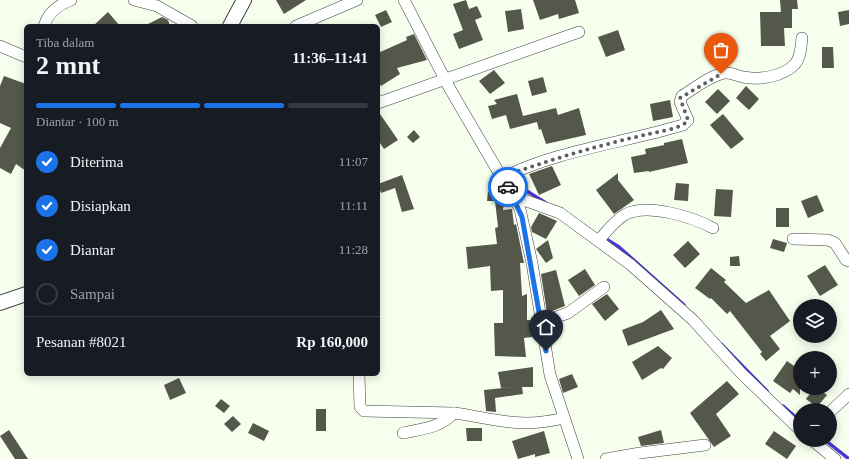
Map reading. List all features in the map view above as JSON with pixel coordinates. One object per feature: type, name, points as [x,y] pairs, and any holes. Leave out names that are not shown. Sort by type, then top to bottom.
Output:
[{"type":"street","points":[[44,24],[46,17],[61,4],[71,0]]},
{"type":"street","points":[[134,0],[157,6],[188,24]]},
{"type":"street","points":[[231,24],[244,0]]},
{"type":"street","points":[[301,24],[357,0]]},
{"type":"street","points":[[404,0],[474,133],[508,175],[513,196],[522,217],[542,322],[550,375],[578,459]]},
{"type":"street","points":[[380,102],[579,32]]},
{"type":"street","points":[[508,175],[610,143],[683,125],[688,120],[680,102],[682,96],[721,74],[732,73],[741,77],[756,78],[774,75],[784,71],[798,59],[802,38]]},
{"type":"street","points":[[0,46],[24,56]]},
{"type":"street","points":[[513,196],[560,214],[602,237],[692,320],[741,373],[793,423]]},
{"type":"street","points":[[602,237],[613,224],[627,214],[653,211],[698,220],[713,228]]},
{"type":"street","points":[[793,239],[828,240],[835,243],[846,260],[849,260]]},
{"type":"street","points":[[542,322],[568,313],[604,287]]},
{"type":"street","points":[[0,303],[24,295]]},
{"type":"street","points":[[359,376],[360,407],[364,411],[454,413],[498,422],[522,424],[564,418]]},
{"type":"street","points":[[837,405],[849,394]]},
{"type":"street","points":[[403,433],[434,427],[446,421],[454,413]]},
{"type":"street","points":[[606,459],[705,445]]},
{"type":"street","points":[[820,447],[835,459]]},
{"type":"building","points":[[276,0],[306,0],[284,14]]},
{"type":"building","points":[[466,0],[469,9],[477,6],[482,17],[475,20],[483,40],[459,49],[453,34],[463,30],[453,4]]},
{"type":"building","points":[[533,0],[575,0],[579,13],[559,19],[558,14],[540,20]]},
{"type":"building","points":[[780,0],[797,0],[798,9],[792,9],[792,28],[784,28],[785,46],[761,46],[760,12],[781,12]]},
{"type":"building","points":[[521,9],[524,29],[508,32],[505,11]]},
{"type":"building","points":[[386,10],[392,22],[381,27],[375,15]]},
{"type":"building","points":[[849,10],[849,24],[840,26],[838,12]]},
{"type":"building","points":[[108,12],[118,24],[95,24]]},
{"type":"building","points":[[162,17],[168,20],[169,24],[148,24]]},
{"type":"building","points":[[618,30],[625,50],[606,57],[598,37]]},
{"type":"building","points":[[414,34],[427,60],[397,68],[400,74],[381,86],[380,52],[407,40],[406,37]]},
{"type":"building","points":[[822,47],[833,47],[834,68],[822,68]]},
{"type":"building","points":[[494,70],[505,83],[490,94],[479,81]]},
{"type":"building","points":[[4,76],[24,83],[24,170],[16,164],[11,174],[0,168],[0,148],[11,128],[0,123],[0,86]]},
{"type":"building","points":[[543,77],[547,92],[532,96],[528,81]]},
{"type":"building","points":[[746,86],[759,99],[749,110],[736,98]]},
{"type":"building","points":[[718,89],[730,101],[717,114],[705,102]]},
{"type":"building","points":[[517,94],[523,116],[556,108],[558,115],[579,108],[586,135],[546,144],[537,122],[510,129],[506,115],[492,119],[488,106],[497,104],[494,100]]},
{"type":"building","points":[[670,100],[673,117],[653,121],[650,104]]},
{"type":"building","points":[[380,114],[398,140],[384,149],[380,143]]},
{"type":"building","points":[[723,114],[744,139],[731,149],[710,125]]},
{"type":"building","points":[[414,130],[420,137],[413,143],[407,137]]},
{"type":"building","points":[[682,139],[688,163],[649,172],[634,173],[631,157],[646,154],[645,149]]},
{"type":"building","points":[[552,166],[561,185],[539,195],[529,174]]},
{"type":"building","points":[[618,173],[618,180],[634,200],[614,214],[596,190]]},
{"type":"building","points":[[402,175],[414,209],[402,212],[395,188],[381,193],[380,183]]},
{"type":"building","points":[[676,183],[689,184],[688,201],[674,200]]},
{"type":"building","points":[[716,189],[733,190],[731,217],[714,216]]},
{"type":"building","points":[[488,192],[502,193],[505,197],[503,210],[512,209],[514,225],[516,224],[524,263],[520,263],[522,296],[527,294],[527,320],[530,320],[532,337],[524,338],[526,357],[495,356],[494,323],[503,323],[503,290],[491,291],[490,266],[468,269],[466,247],[497,244],[495,228],[498,227],[495,201],[487,201]]},
{"type":"building","points":[[817,195],[824,211],[808,218],[801,201]]},
{"type":"building","points":[[776,208],[789,208],[789,227],[776,227]]},
{"type":"building","points":[[539,213],[557,221],[546,239],[532,232],[531,227]]},
{"type":"building","points":[[773,239],[787,243],[784,252],[770,248]]},
{"type":"building","points":[[548,240],[553,258],[546,263],[536,249]]},
{"type":"building","points":[[688,241],[700,254],[685,268],[673,255]]},
{"type":"building","points":[[739,256],[740,266],[730,266],[730,257]]},
{"type":"building","points":[[825,265],[838,285],[820,296],[807,276]]},
{"type":"building","points":[[711,268],[726,280],[724,282],[746,303],[769,290],[790,321],[770,336],[780,349],[766,361],[760,354],[762,352],[730,311],[727,314],[711,298],[710,299],[695,288]]},
{"type":"building","points":[[585,269],[595,285],[579,296],[568,280]]},
{"type":"building","points":[[556,270],[565,306],[547,313],[541,274]]},
{"type":"building","points":[[607,294],[619,309],[605,321],[592,304]]},
{"type":"building","points":[[661,310],[674,329],[628,346],[622,330],[643,322]]},
{"type":"building","points":[[658,346],[672,358],[663,369],[661,368],[642,380],[632,362]]},
{"type":"building","points":[[787,361],[793,365],[793,389],[790,393],[773,381]]},
{"type":"building","points":[[533,367],[533,387],[522,387],[523,394],[495,398],[496,412],[486,411],[484,390],[512,387],[501,388],[498,372]]},
{"type":"building","points":[[572,374],[578,387],[563,393],[559,379]]},
{"type":"building","points":[[179,378],[186,393],[170,400],[164,385]]},
{"type":"building","points":[[727,381],[739,394],[716,414],[731,436],[714,447],[690,413]]},
{"type":"building","points":[[809,395],[827,395],[820,403],[812,403],[806,399]]},
{"type":"building","points":[[221,399],[230,406],[224,413],[215,406]]},
{"type":"building","points":[[316,409],[326,409],[326,431],[316,431]]},
{"type":"building","points":[[233,416],[241,424],[232,432],[224,424]]},
{"type":"building","points":[[253,423],[269,431],[264,441],[248,433]]},
{"type":"building","points":[[466,428],[482,428],[482,441],[467,441]]},
{"type":"building","points":[[9,430],[28,459],[15,459],[0,436]]},
{"type":"building","points":[[661,430],[664,443],[641,446],[638,437]]},
{"type":"building","points":[[544,431],[550,453],[535,457],[535,454],[518,459],[512,441]]},
{"type":"building","points":[[774,431],[793,444],[793,447],[795,447],[787,459],[765,444]]},
{"type":"waterway","points":[[509,177],[517,185],[546,203]]},
{"type":"waterway","points":[[603,237],[619,247],[684,305]]},
{"type":"waterway","points":[[721,344],[767,391]]},
{"type":"waterway","points":[[783,406],[793,415]]},
{"type":"waterway","points":[[834,447],[849,459]]},
{"type":"way so far","points":[[508,187],[502,178],[516,172],[569,154],[686,124],[688,120],[680,102],[680,98],[721,74]]},
{"type":"route","points":[[508,187],[522,217],[532,263],[546,351]]}]
